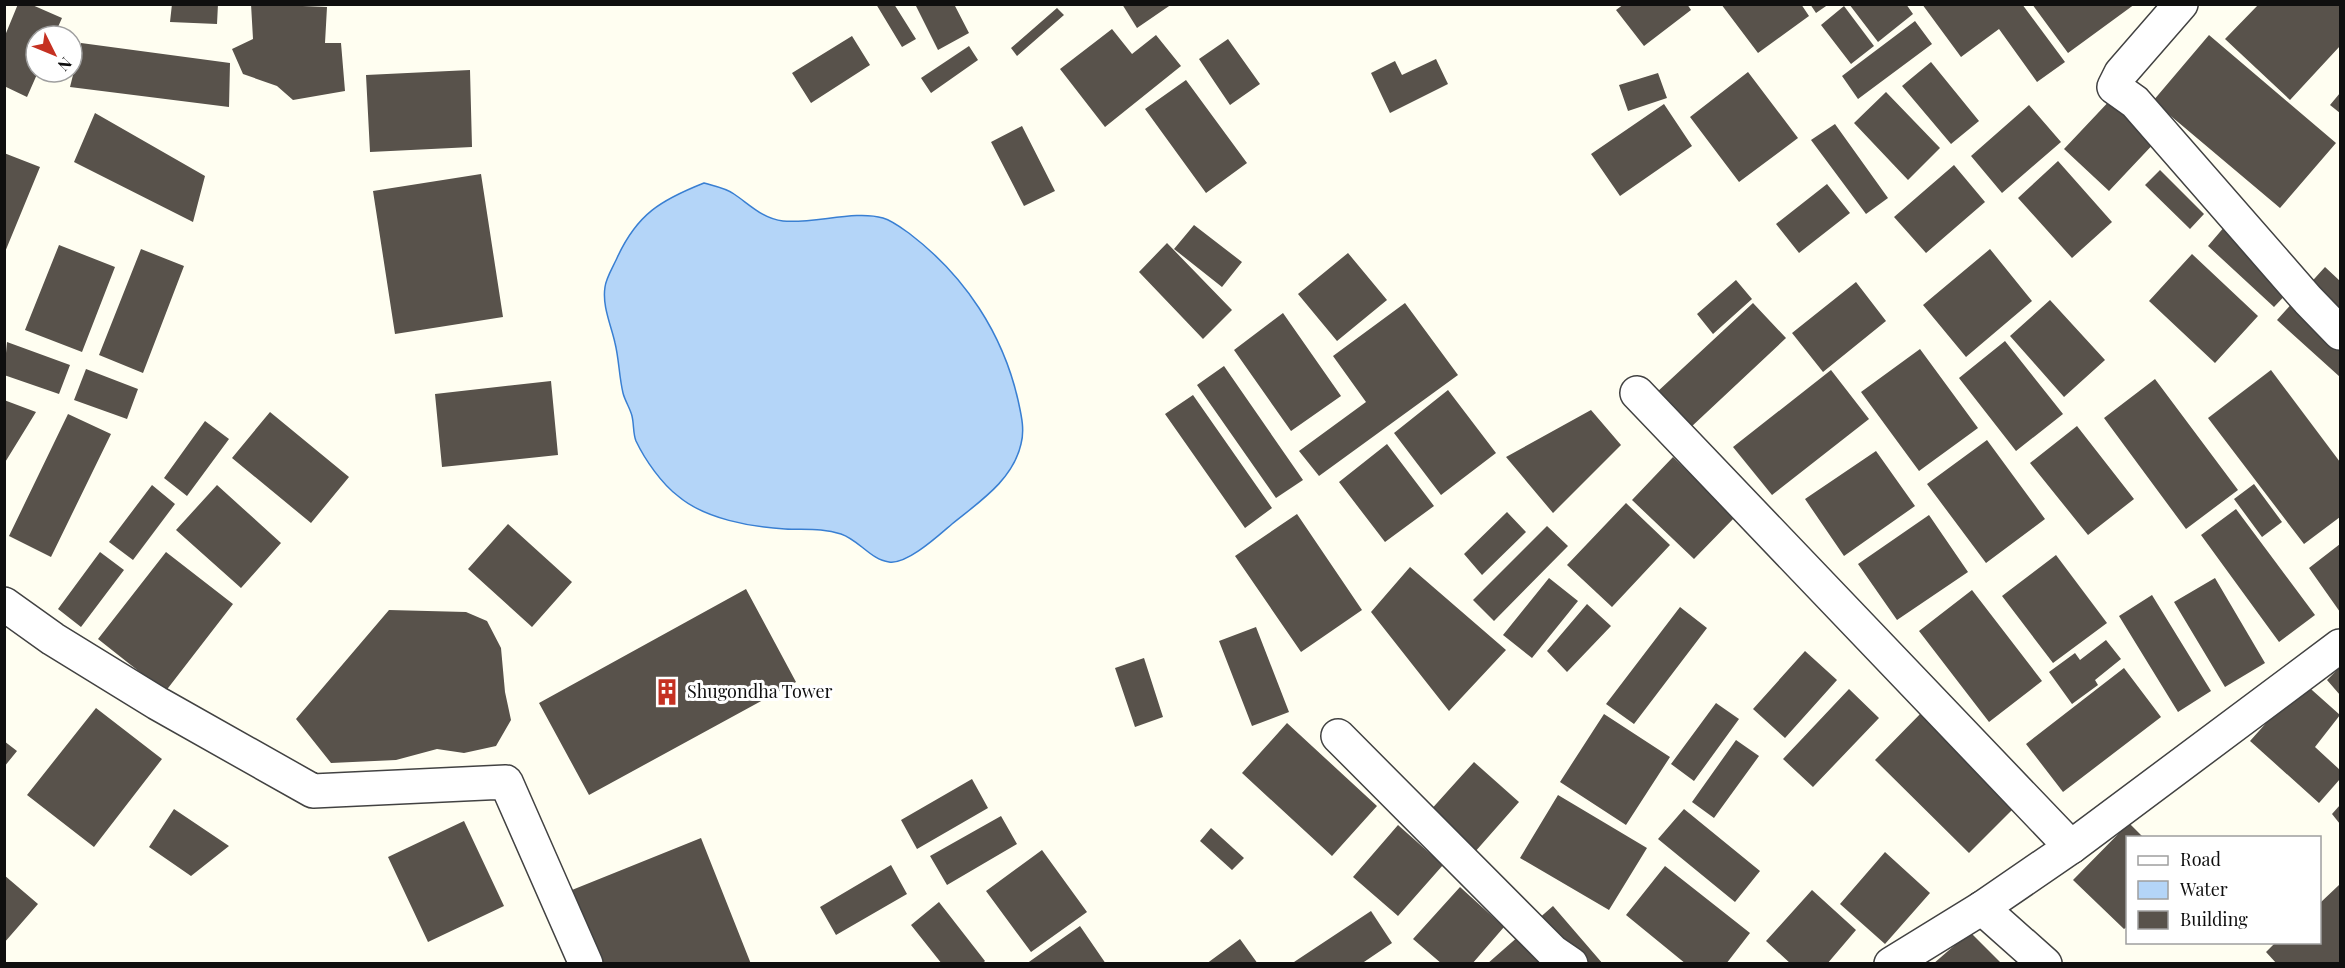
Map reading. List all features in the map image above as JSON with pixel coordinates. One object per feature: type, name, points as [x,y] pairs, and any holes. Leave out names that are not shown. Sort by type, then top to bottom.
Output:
[{"type":"street","points":[[2181,4],[2121,73],[2114,87],[2135,102],[2308,300],[2340,333]]},
{"type":"street","points":[[1637,393],[2071,847]]},
{"type":"street","points":[[4,604],[53,639],[157,704],[313,791],[506,782],[586,963]]},
{"type":"street","points":[[1891,963],[1982,908],[2071,847],[2340,646]]},
{"type":"street","points":[[1338,736],[1552,951],[1571,963]]},
{"type":"street","points":[[1982,908],[2045,963]]},
{"type":"water","points":[[704,183],[731,192],[776,220],[872,216],[898,225],[930,250],[948,268],[979,308],[992,330],[1003,352],[1020,411],[1023,433],[1017,457],[1011,469],[984,499],[931,542],[905,559],[889,562],[876,558],[854,541],[834,532],[758,526],[701,511],[666,485],[640,448],[635,438],[632,416],[622,387],[606,308],[604,294],[606,284],[625,243],[642,219],[675,196]]},
{"type":"building","points":[[18,4],[30,4],[62,18],[59,24],[24,24],[24,84],[33,84],[27,97],[4,86],[4,38]]},
{"type":"building","points":[[172,4],[218,4],[217,24],[170,22]]},
{"type":"building","points":[[251,4],[327,7],[325,43],[341,43],[345,91],[293,100],[277,86],[243,74],[232,49],[253,39]]},
{"type":"building","points":[[876,4],[894,4],[916,39],[902,47]]},
{"type":"building","points":[[915,4],[954,4],[969,33],[938,50]]},
{"type":"building","points":[[1122,4],[1172,4],[1137,28]]},
{"type":"building","points":[[1624,4],[1687,4],[1691,10],[1644,46],[1616,10]]},
{"type":"building","points":[[1721,4],[1801,4],[1809,16],[1758,53]]},
{"type":"building","points":[[1810,4],[1829,4],[1816,13]]},
{"type":"building","points":[[1849,4],[1906,4],[1913,14],[1878,42]]},
{"type":"building","points":[[1922,4],[2022,4],[2065,62],[2037,82],[1999,29],[1961,57]]},
{"type":"building","points":[[2032,4],[2135,4],[2068,53]]},
{"type":"building","points":[[2258,5],[2340,5],[2340,46],[2290,100],[2225,39]]},
{"type":"building","points":[[1844,6],[1874,46],[1851,64],[1821,25]]},
{"type":"building","points":[[1057,8],[1064,15],[1017,56],[1011,48]]},
{"type":"building","points":[[1915,21],[1932,44],[1858,99],[1842,76]]},
{"type":"building","points":[[1112,29],[1132,54],[1156,35],[1181,66],[1105,127],[1060,69]]},
{"type":"building","points":[[2209,35],[2336,143],[2280,208],[2153,101]]},
{"type":"building","points":[[852,36],[870,65],[811,103],[792,73]]},
{"type":"building","points":[[1228,39],[1260,84],[1230,105],[1199,59]]},
{"type":"building","points":[[84,43],[230,63],[229,107],[70,87],[71,84],[84,84]]},
{"type":"building","points":[[969,46],[978,60],[931,93],[921,78]]},
{"type":"building","points":[[1436,59],[1448,84],[1390,113],[1371,73],[1395,61],[1402,75]]},
{"type":"building","points":[[1931,62],[1979,121],[1951,144],[1902,86]]},
{"type":"building","points":[[470,70],[472,147],[370,152],[366,75]]},
{"type":"building","points":[[1748,72],[1798,138],[1739,182],[1690,117]]},
{"type":"building","points":[[1658,73],[1667,98],[1628,111],[1619,85]]},
{"type":"building","points":[[1186,80],[1247,163],[1206,193],[1145,109]]},
{"type":"building","points":[[1886,92],[1940,148],[1908,180],[1854,123]]},
{"type":"building","points":[[2340,93],[2340,113],[2330,105]]},
{"type":"building","points":[[2114,96],[2159,138],[2109,191],[2064,149]]},
{"type":"building","points":[[1664,104],[1692,146],[1620,196],[1591,154]]},
{"type":"building","points":[[2029,105],[2061,142],[2002,193],[1971,156]]},
{"type":"building","points":[[95,113],[205,176],[193,222],[74,162]]},
{"type":"building","points":[[1835,124],[1888,198],[1866,214],[1811,140]]},
{"type":"building","points":[[1022,126],[1055,191],[1024,206],[991,142]]},
{"type":"building","points":[[4,153],[40,167],[5,252],[4,252]]},
{"type":"building","points":[[2058,161],[2112,222],[2072,258],[2018,198]]},
{"type":"building","points":[[1954,165],[1985,202],[1926,253],[1894,217]]},
{"type":"building","points":[[2160,170],[2204,214],[2190,229],[2145,185]]},
{"type":"building","points":[[481,174],[503,317],[395,334],[373,191]]},
{"type":"building","points":[[1827,184],[1850,213],[1799,253],[1776,224]]},
{"type":"building","points":[[1194,225],[1242,262],[1222,287],[1174,249]]},
{"type":"building","points":[[2225,226],[2292,288],[2274,307],[2208,246]]},
{"type":"building","points":[[1167,243],[1232,310],[1203,339],[1139,272]]},
{"type":"building","points":[[59,245],[115,267],[82,352],[25,330]]},
{"type":"building","points":[[141,249],[184,266],[143,373],[99,355]]},
{"type":"building","points":[[1990,249],[2032,301],[1966,357],[1923,305]]},
{"type":"building","points":[[1348,253],[1387,300],[1337,341],[1298,294]]},
{"type":"building","points":[[2192,254],[2258,316],[2215,363],[2149,301]]},
{"type":"building","points":[[2325,267],[2340,281],[2340,377],[2277,320]]},
{"type":"building","points":[[1736,280],[1752,299],[1713,334],[1697,314]]},
{"type":"building","points":[[1856,282],[1886,321],[1823,372],[1792,333]]},
{"type":"building","points":[[2050,300],[2105,360],[2064,397],[2010,336]]},
{"type":"building","points":[[1405,303],[1458,375],[1319,476],[1299,451],[1366,402],[1333,356]]},
{"type":"building","points":[[1753,303],[1786,338],[1690,428],[1656,393]]},
{"type":"building","points":[[1283,313],[1341,396],[1291,431],[1234,350]]},
{"type":"building","points":[[2005,341],[2063,414],[2016,451],[1959,378]]},
{"type":"building","points":[[7,342],[70,365],[59,394],[4,375]]},
{"type":"building","points":[[1920,349],[1978,428],[1919,471],[1861,392]]},
{"type":"building","points":[[1224,366],[1303,480],[1276,498],[1197,385]]},
{"type":"building","points":[[86,369],[138,389],[127,419],[74,400]]},
{"type":"building","points":[[1831,370],[1869,419],[1772,495],[1733,447]]},
{"type":"building","points":[[2271,370],[2340,462],[2340,517],[2304,544],[2208,418]]},
{"type":"building","points":[[2155,379],[2238,490],[2186,529],[2104,418]]},
{"type":"building","points":[[551,381],[558,455],[442,467],[435,394]]},
{"type":"building","points":[[1448,390],[1496,453],[1441,495],[1394,433]]},
{"type":"building","points":[[1193,395],[1272,508],[1245,528],[1165,414]]},
{"type":"building","points":[[4,400],[36,412],[4,464]]},
{"type":"building","points":[[1591,410],[1621,445],[1553,513],[1506,457]]},
{"type":"building","points":[[270,412],[349,477],[311,523],[232,458]]},
{"type":"building","points":[[68,414],[111,434],[51,557],[9,536]]},
{"type":"building","points":[[205,421],[229,439],[187,496],[164,478]]},
{"type":"building","points":[[2077,426],[2134,499],[2088,535],[2030,463]]},
{"type":"building","points":[[1987,440],[2045,519],[1986,563],[1927,484]]},
{"type":"building","points":[[1387,444],[1434,506],[1385,542],[1339,482]]},
{"type":"building","points":[[1876,451],[1915,506],[1844,556],[1805,499]]},
{"type":"building","points":[[1673,457],[1735,517],[1694,559],[1632,500]]},
{"type":"building","points":[[2254,484],[2282,522],[2262,537],[2234,499]]},
{"type":"building","points":[[152,485],[175,504],[133,560],[109,542]]},
{"type":"building","points":[[217,485],[281,543],[241,588],[176,530]]},
{"type":"building","points":[[1626,503],[1670,545],[1612,607],[1567,565]]},
{"type":"building","points":[[2236,509],[2315,615],[2279,642],[2201,535]]},
{"type":"building","points":[[1507,512],[1526,532],[1482,575],[1464,554]]},
{"type":"building","points":[[1297,514],[1362,610],[1301,652],[1235,556]]},
{"type":"building","points":[[1929,515],[1968,572],[1897,620],[1858,564]]},
{"type":"building","points":[[508,524],[572,582],[532,627],[468,569]]},
{"type":"building","points":[[1547,526],[1568,546],[1494,621],[1473,600]]},
{"type":"building","points":[[2340,544],[2340,612],[2309,568]]},
{"type":"building","points":[[100,552],[124,570],[81,627],[58,609]]},
{"type":"building","points":[[166,552],[233,604],[165,692],[98,639]]},
{"type":"building","points":[[2056,555],[2107,623],[2053,663],[2002,596]]},
{"type":"building","points":[[1410,567],[1506,650],[1449,711],[1371,612]]},
{"type":"building","points":[[1549,578],[1578,601],[1532,658],[1503,635]]},
{"type":"building","points":[[2215,578],[2265,663],[2225,687],[2174,602]]},
{"type":"building","name":"Shugondha Tower","points":[[746,589],[796,682],[589,795],[539,703]]},
{"type":"building","points":[[1972,590],[2042,681],[1989,722],[1919,631]]},
{"type":"building","points":[[2152,595],[2211,691],[2178,712],[2119,616]]},
{"type":"building","points":[[1587,604],[1611,626],[1567,672],[1547,651]]},
{"type":"building","points":[[1680,607],[1707,628],[1634,724],[1606,704]]},
{"type":"building","points":[[389,610],[466,612],[487,621],[501,648],[505,692],[511,720],[496,746],[464,753],[437,749],[396,760],[331,763],[296,719]]},
{"type":"building","points":[[1256,627],[1289,712],[1252,726],[1219,641]]},
{"type":"building","points":[[2106,640],[2121,659],[2095,680],[2098,685],[2072,704],[2049,672],[2075,653],[2080,660]]},
{"type":"building","points":[[1805,651],[1837,680],[1785,738],[1753,709]]},
{"type":"building","points":[[1144,658],[1163,717],[1135,727],[1115,668]]},
{"type":"building","points":[[2340,667],[2340,695],[2327,680]]},
{"type":"building","points":[[2124,668],[2161,717],[2063,792],[2026,744]]},
{"type":"building","points":[[2303,682],[2340,715],[2315,747],[2340,770],[2340,779],[2319,803],[2250,741]]},
{"type":"building","points":[[1849,689],[1879,718],[1813,787],[1783,759]]},
{"type":"building","points":[[1716,703],[1739,719],[1694,781],[1671,764]]},
{"type":"building","points":[[96,708],[162,759],[94,847],[27,795]]},
{"type":"building","points":[[1926,708],[2021,801],[1969,853],[1875,760]]},
{"type":"building","points":[[1604,714],[1670,757],[1626,825],[1560,782]]},
{"type":"building","points":[[1287,723],[1377,806],[1332,856],[1242,773]]},
{"type":"building","points":[[1736,740],[1759,756],[1714,818],[1692,802]]},
{"type":"building","points":[[4,741],[17,751],[4,767]]},
{"type":"building","points":[[1474,762],[1519,802],[1474,853],[1428,813]]},
{"type":"building","points":[[972,779],[988,808],[917,849],[901,820]]},
{"type":"building","points":[[1558,795],[1647,848],[1609,910],[1520,858]]},
{"type":"building","points":[[2340,805],[2340,824],[2332,814]]},
{"type":"building","points":[[174,809],[229,846],[191,876],[149,847]]},
{"type":"building","points":[[1684,809],[1760,871],[1735,902],[1658,839]]},
{"type":"building","points":[[1001,816],[1017,844],[947,885],[930,856]]},
{"type":"building","points":[[464,821],[504,906],[428,942],[388,857]]},
{"type":"building","points":[[2129,823],[2142,836],[2126,836],[2126,928],[2124,929],[2073,880]]},
{"type":"building","points":[[1398,825],[1443,865],[1398,916],[1353,877]]},
{"type":"building","points":[[1211,828],[1244,858],[1232,870],[1200,841]]},
{"type":"building","points":[[701,838],[751,964],[590,964],[562,894]]},
{"type":"building","points":[[1042,850],[1087,912],[1031,952],[986,891]]},
{"type":"building","points":[[1885,852],[1930,893],[1885,944],[1840,904]]},
{"type":"building","points":[[891,865],[907,894],[836,935],[820,907]]},
{"type":"building","points":[[1665,866],[1750,933],[1726,964],[1686,964],[1626,915]]},
{"type":"building","points":[[4,875],[38,904],[4,943]]},
{"type":"building","points":[[2339,885],[2340,964],[2277,964],[2266,952],[2274,944],[2321,944],[2321,902]]},
{"type":"building","points":[[1460,887],[1504,927],[1472,964],[1442,964],[1413,939]]},
{"type":"building","points":[[1812,890],[1856,930],[1827,964],[1791,964],[1766,941]]},
{"type":"building","points":[[939,902],[985,961],[982,964],[942,964],[911,925]]},
{"type":"building","points":[[1553,906],[1603,964],[1487,964]]},
{"type":"building","points":[[1371,911],[1392,943],[1361,964],[1291,964]]},
{"type":"building","points":[[1080,926],[1106,964],[1026,964]]},
{"type":"building","points":[[1970,932],[2002,964],[1933,964]]},
{"type":"building","points":[[1240,939],[1258,964],[1206,964]]},
{"type":"place","name":"Shugondha Tower","points":[[667,692]]}]
